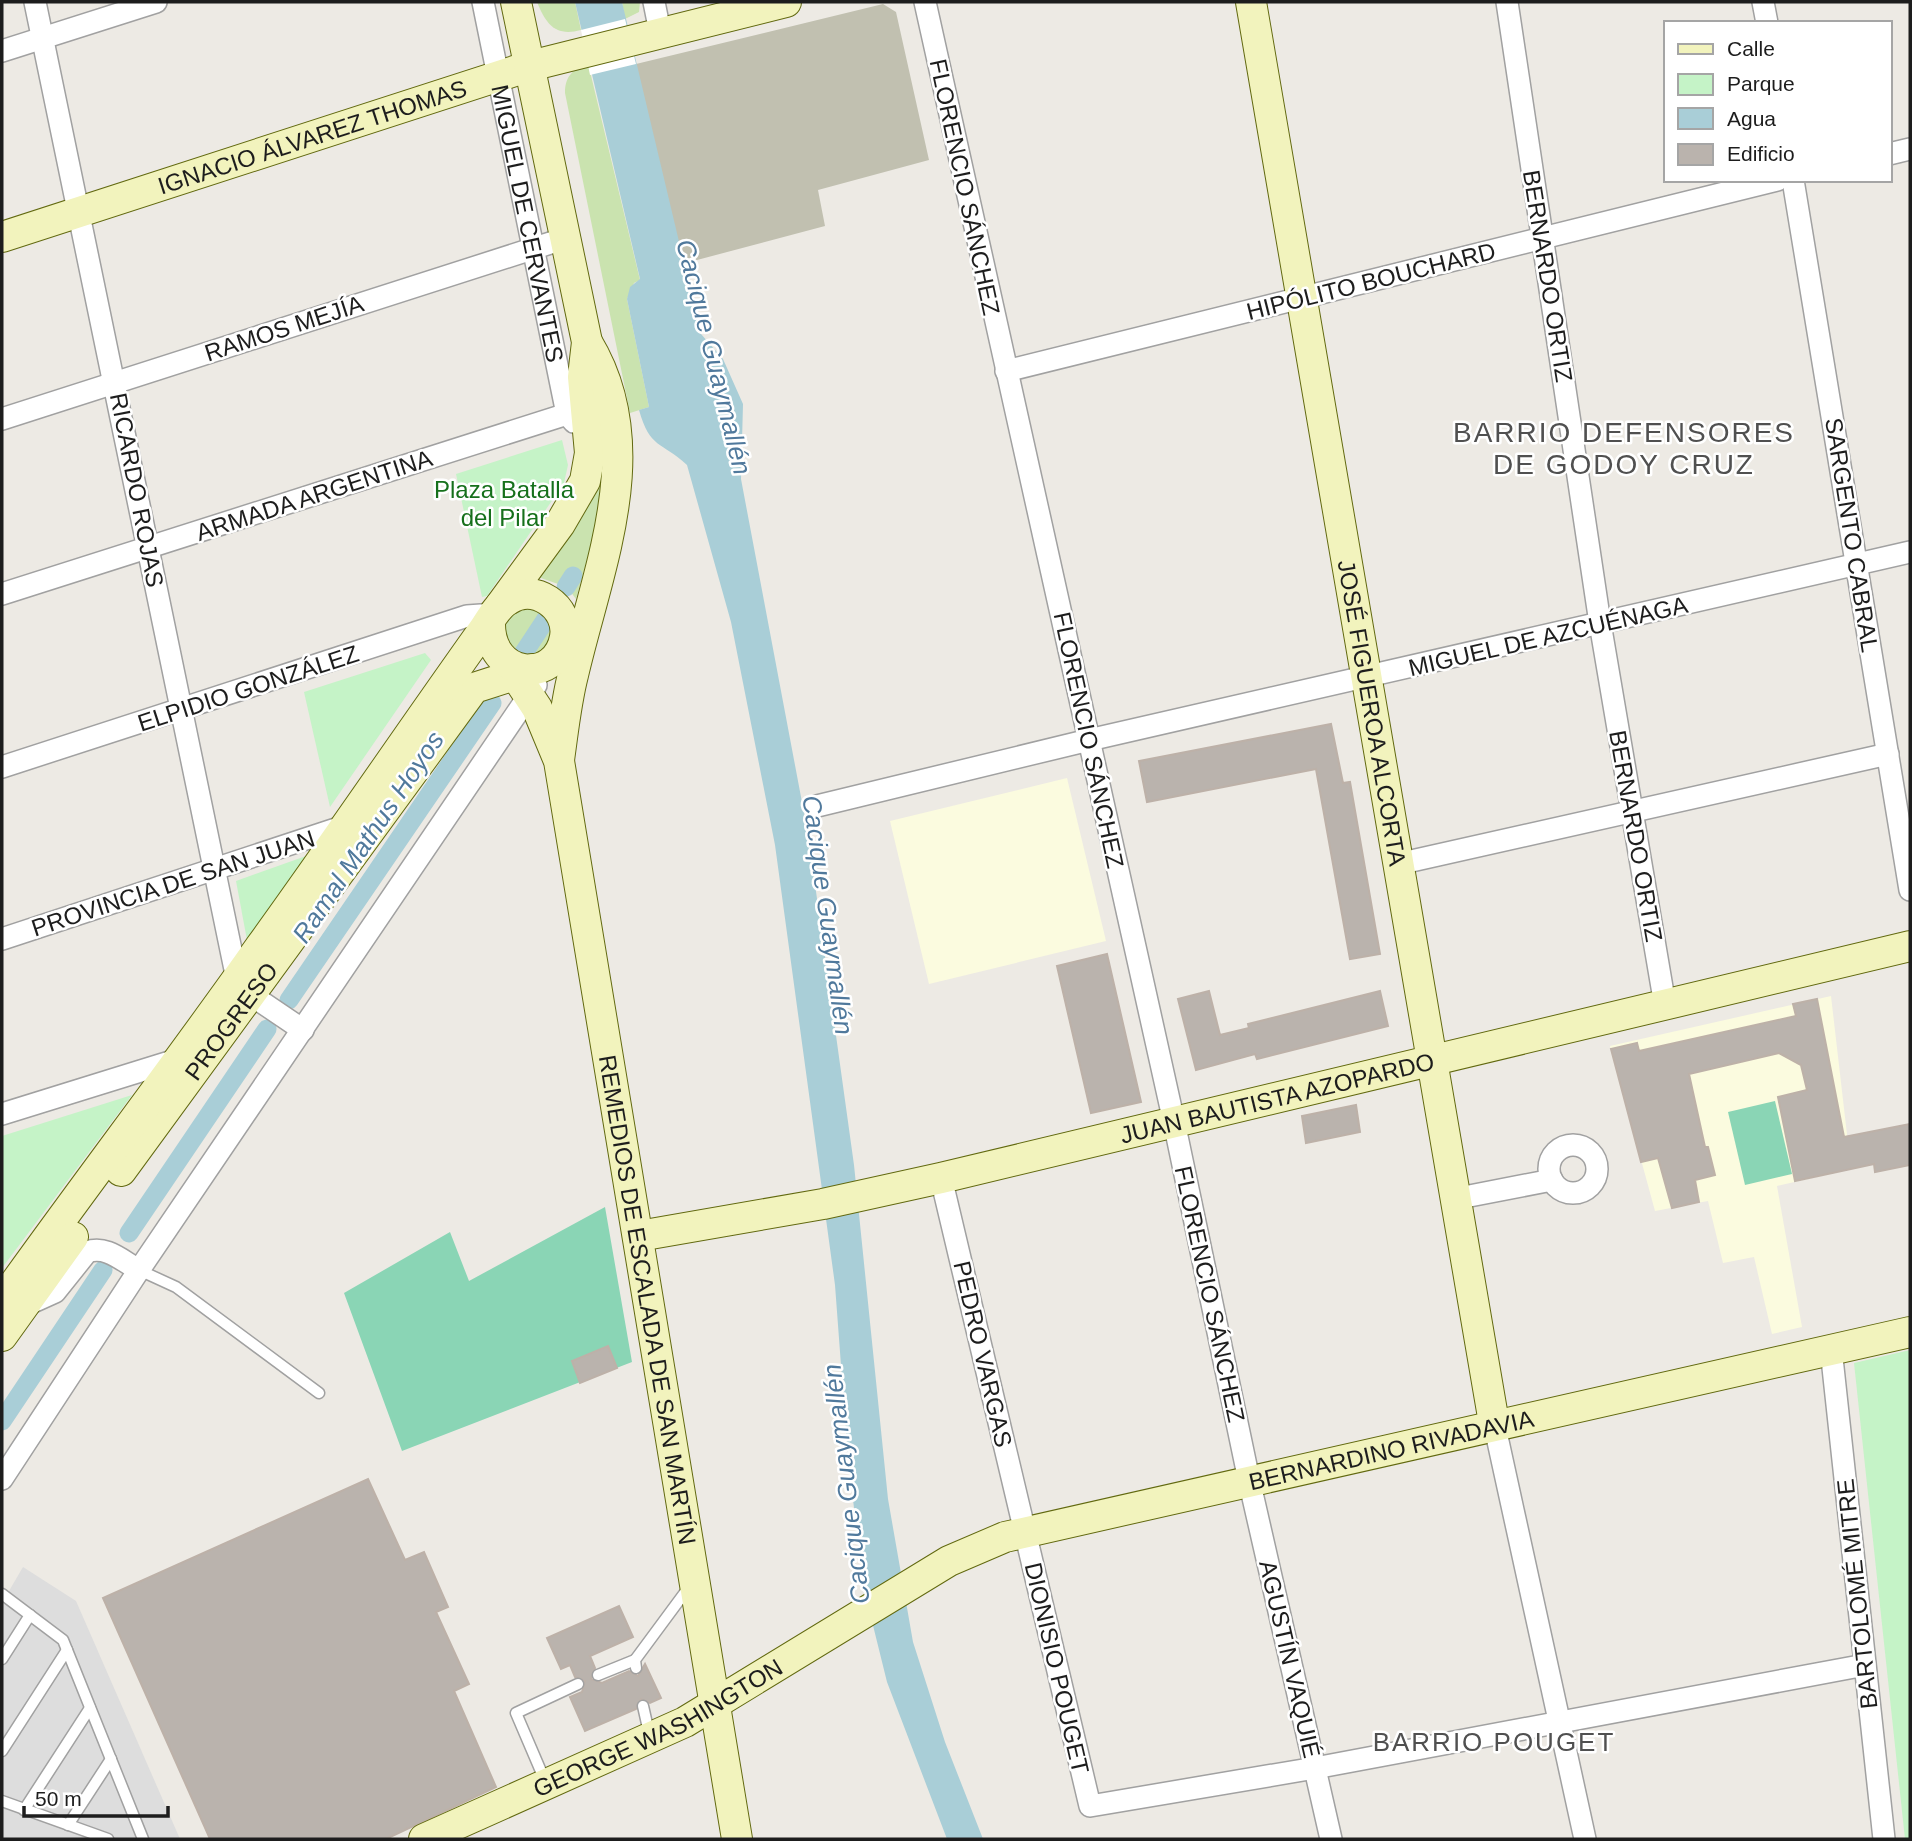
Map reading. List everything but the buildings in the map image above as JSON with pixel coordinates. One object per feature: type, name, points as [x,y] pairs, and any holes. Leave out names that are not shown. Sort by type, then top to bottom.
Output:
[{"type":"main road","name":"MIGUEL DE CERVANTES","points":[[516,2],[587,342],[606,379],[615,425],[618,463],[615,506]]},
{"type":"main road","name":"IGNACIO ÁLVAREZ THOMAS","points":[[2,237],[530,66],[786,2]]},
{"type":"main road","name":"JOSÉ FIGUEROA ALCORTA","points":[[1251,2],[1494,1423]]},
{"type":"main road","name":"MIGUEL DE CERVANTES","points":[[495,613],[581,489],[589,463],[589,438],[576,411],[587,342]]},
{"type":"main road","name":"REMEDIOS DE ESCALADA DE SAN MARTÍN","points":[[559,761],[546,727],[543,665],[604,562],[615,506]]},
{"type":"main road","points":[[543,665],[582,613],[604,562]]},
{"type":"main road","points":[[518,595],[537,595],[547,599],[562,615],[543,665],[494,651],[495,613],[518,595]]},
{"type":"main road","name":"PROGRESO","points":[[2,1336],[13,1303],[176,1060],[250,991],[345,827],[495,613]]},
{"type":"main road","name":"REMEDIOS DE ESCALADA DE SAN MARTÍN","points":[[543,665],[737,1839]]},
{"type":"main road","name":"PROGRESO","points":[[13,1303],[250,991],[474,688],[543,665]]},
{"type":"main road","name":"JUAN BAUTISTA AZOPARDO","points":[[639,1236],[823,1204],[941,1178],[1910,946]]},
{"type":"main road","name":"BERNARDINO RIVADAVIA","points":[[886,1601],[968,1552],[1024,1531],[1494,1423],[1910,1332]]},
{"type":"main road","name":"GEORGE WASHINGTON","points":[[424,1839],[650,1739],[714,1705],[886,1601]]},
{"type":"street","name":"RICARDO ROJAS","points":[[36,2],[150,547],[180,710],[214,870],[250,991]]},
{"type":"street","points":[[2,51],[156,2]]},
{"type":"street","name":"MIGUEL DE CERVANTES","points":[[483,2],[533,248],[576,411]]},
{"type":"street","points":[[654,2],[660,32]]},
{"type":"street","name":"FLORENCIO SÁNCHEZ","points":[[925,2],[1174,1122],[1249,1480]]},
{"type":"street","name":"BERNARDO ORTIZ","points":[[1507,2],[1511,48],[1543,239],[1600,623],[1665,1005]]},
{"type":"street","points":[[1763,2],[1767,21]]},
{"type":"street","points":[[1891,154],[1910,149]]},
{"type":"street","name":"HIPÓLITO BOUCHARD","points":[[1006,371],[1769,182]]},
{"type":"street","name":"SARGENTO CABRAL","points":[[1794,182],[1910,890]]},
{"type":"street","name":"RAMOS MEJÍA","points":[[2,419],[566,238]]},
{"type":"street","name":"ARMADA ARGENTINA","points":[[2,594],[576,411]]},
{"type":"street","name":"MIGUEL DE AZCUÉNAGA","points":[[817,806],[1088,740],[1910,552]]},
{"type":"street","name":"ELPIDIO GONZÁLEZ","points":[[2,767],[467,616],[495,613]]},
{"type":"street","points":[[2,1479],[133,1266],[303,1030],[498,739],[543,665]]},
{"type":"street","points":[[498,739],[524,722],[535,720],[546,727]]},
{"type":"street","points":[[1398,864],[1888,754]]},
{"type":"street","name":"PROVINCIA DE SAN JUAN","points":[[2,939],[345,827]]},
{"type":"street","points":[[250,991],[303,1030]]},
{"type":"street","points":[[2,1114],[176,1060]]},
{"type":"street","name":"PEDRO VARGAS","points":[[941,1178],[1024,1531]]},
{"type":"street","points":[[1454,1199],[1552,1180]]},
{"type":"street","points":[[13,1303],[55,1292],[87,1252],[103,1249],[133,1266]]},
{"type":"street","name":"BARTOLOMÉ MITRE","points":[[1831,1349],[1884,1839]]},
{"type":"street","points":[[1494,1423],[1585,1839]]},
{"type":"street","name":"AGUSTÍN VAQUIÉ","points":[[1249,1480],[1331,1839]]},
{"type":"street","name":"DIONISIO POUGET","points":[[1024,1531],[1090,1806],[1315,1768]]},
{"type":"street","points":[[1315,1768],[1865,1665]]},
{"type":"lane","points":[[133,1266],[176,1287],[319,1393]]},
{"type":"lane","points":[[598,1675],[635,1664],[694,1579]]},
{"type":"lane","points":[[2,1594],[63,1640],[143,1839]]},
{"type":"lane","points":[[2,1659],[30,1615]]},
{"type":"lane","points":[[2,1751],[68,1650]]},
{"type":"lane","points":[[547,1785],[516,1713],[578,1684]]},
{"type":"lane","points":[[643,1706],[650,1739]]},
{"type":"lane","points":[[24,1810],[90,1708]]},
{"type":"lane","points":[[68,1825],[111,1759]]},
{"type":"lane","points":[[2,1801],[108,1839]]},
{"type":"shaded area","points":[[883,4],[896,12],[929,160],[818,190],[825,226],[682,264],[636,64]]},
{"type":"shaded area","points":[[1067,778],[1106,941],[929,984],[890,821]]},
{"type":"shaded area","points":[[1831,996],[1851,1169],[1777,1186],[1802,1327],[1772,1334],[1754,1257],[1723,1263],[1708,1201],[1655,1211],[1610,1046]]},
{"type":"shaded area","points":[[23,1567],[76,1601],[180,1839],[2,1839],[2,1603]]},
{"type":"green space","points":[[537,2],[575,2],[581,30],[564,32],[553,27],[544,17]]},
{"type":"green space","points":[[622,2],[640,2],[639,12],[625,19]]},
{"type":"green space","points":[[588,63],[640,280],[634,283],[627,299],[649,407],[630,413],[565,93],[566,82],[571,74]]},
{"type":"green space","name":"Plaza Batalla del Pilar","points":[[562,440],[568,465],[564,483],[487,596],[482,597],[456,474]]},
{"type":"green space","points":[[603,455],[606,491],[576,599],[570,591],[578,578],[568,574],[561,585],[538,577]]},
{"type":"green space","points":[[521,608],[545,611],[516,655],[504,630],[509,616]]},
{"type":"green space","points":[[553,619],[553,646],[526,659]]},
{"type":"green space","points":[[425,653],[431,660],[330,807],[304,692]]},
{"type":"green space","points":[[306,856],[247,940],[236,881]]},
{"type":"green space","points":[[132,1095],[2,1268],[2,1136]]},
{"type":"green space","points":[[1775,1101],[1792,1174],[1745,1185],[1728,1112]]},
{"type":"green space","points":[[605,1207],[632,1362],[402,1451],[344,1293],[450,1232],[469,1281]]},
{"type":"green space","points":[[1910,1350],[1910,1839],[1905,1839],[1854,1363]]},
{"type":"water","name":"Cacique Guaymallén","points":[[575,2],[622,2],[701,334],[723,359],[743,404],[741,479],[808,834],[854,1165],[888,1499],[913,1642],[945,1742],[983,1839],[947,1839],[887,1682],[864,1589],[848,1459],[835,1285],[775,845],[731,622],[687,465],[652,438],[639,410],[649,407],[627,299],[630,287],[640,279]]},
{"type":"pier","points":[[625,19],[636,64],[590,75],[581,30]]},
{"type":"waterway","name":"Ramal Mathus Hoyos","points":[[566,587],[573,576]]},
{"type":"waterway","name":"Ramal Mathus Hoyos","points":[[523,654],[548,616]]},
{"type":"waterway","name":"Ramal Mathus Hoyos","points":[[289,1000],[492,703]]},
{"type":"waterway","name":"Ramal Mathus Hoyos","points":[[129,1233],[267,1029]]},
{"type":"waterway","name":"Ramal Mathus Hoyos","points":[[2,1421],[103,1270]]},
{"type":"district","name":"BARRIO DEFENSORES DE GODOY CRUZ","points":[[1624,448]]},
{"type":"district","name":"BARRIO POUGET","points":[[1494,1742]]}]
